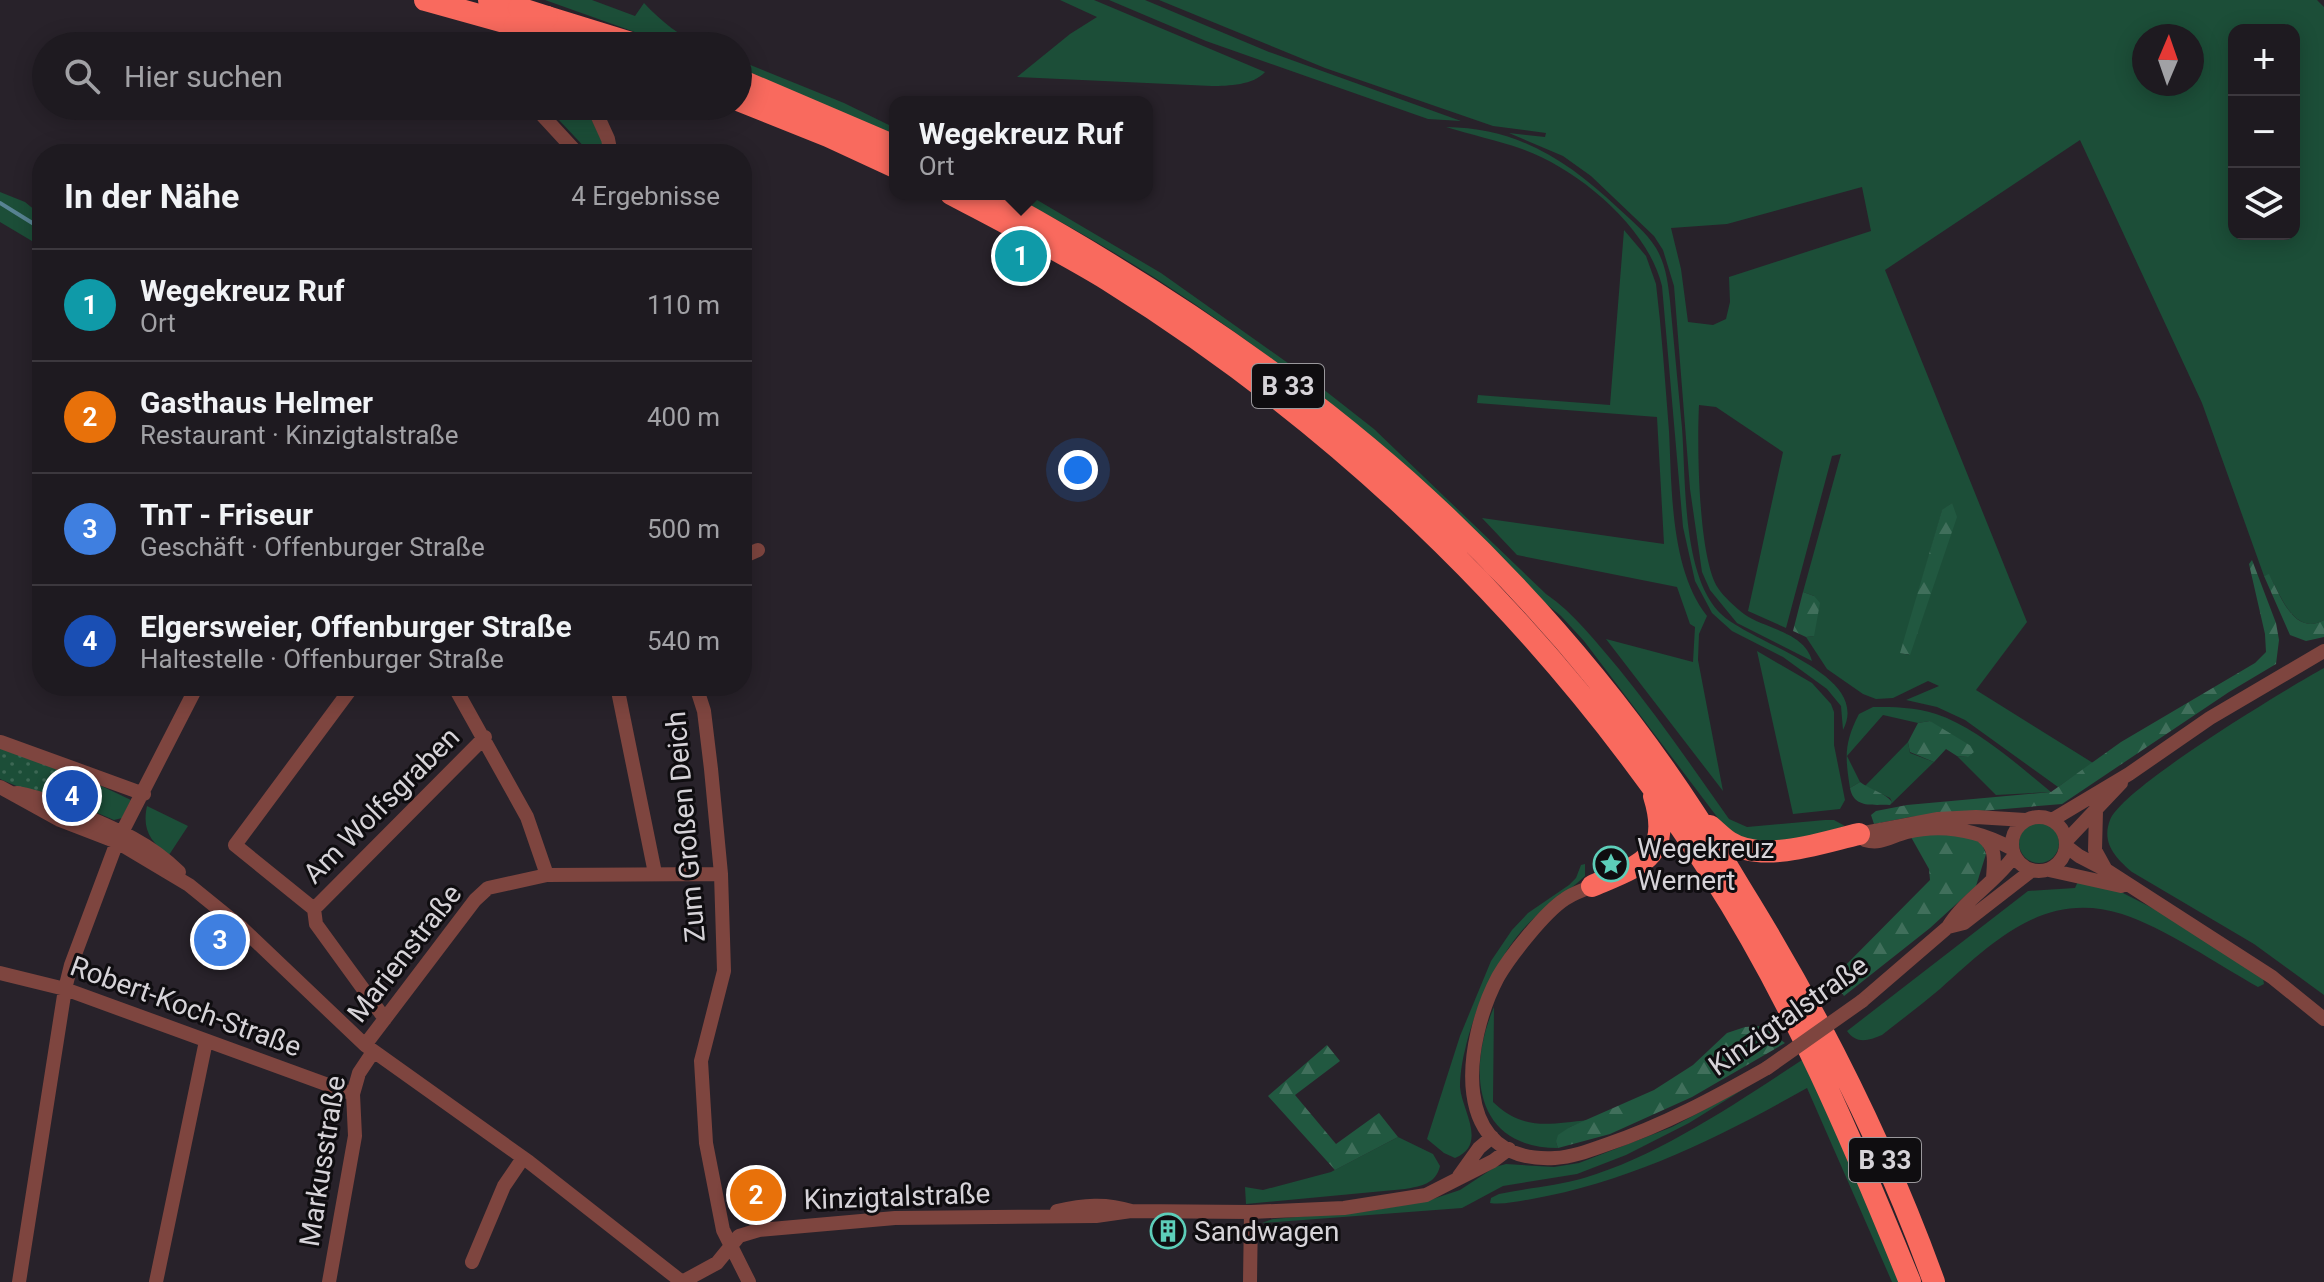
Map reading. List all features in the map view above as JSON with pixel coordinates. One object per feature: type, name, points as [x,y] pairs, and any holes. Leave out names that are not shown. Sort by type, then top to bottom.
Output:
[{"type":"highway","points":[[425,0],[521,11]]},
{"type":"highway","points":[[489,0],[521,11],[559,32]]},
{"type":"highway","points":[[546,25],[578,32]]},
{"type":"highway","points":[[752,85],[889,143]]},
{"type":"highway","points":[[752,106],[889,164]]},
{"type":"highway","name":"B 33","points":[[962,200],[1107,280],[1269,391],[1369,473],[1461,559],[1510,611],[1650,783],[1712,875],[1776,984],[1838,1112],[1910,1282]]},
{"type":"highway","name":"B 33","points":[[998,200],[1105,261],[1211,329],[1375,454],[1427,499],[1551,626],[1655,755],[1696,815],[1797,981],[1882,1153],[1934,1282]]},
{"type":"highway","points":[[1592,886],[1637,867],[1653,854],[1659,840],[1660,815],[1650,783]]},
{"type":"highway","name":"B 33","points":[[1696,815],[1731,844],[1755,851],[1788,850],[1859,834]]},
{"type":"street","points":[[521,11],[523,32]]},
{"type":"street","points":[[547,120],[569,144]]},
{"type":"street","points":[[599,120],[609,144]]},
{"type":"street","points":[[752,553],[758,550]]},
{"type":"street","points":[[2052,820],[2129,774],[2210,718],[2324,651]]},
{"type":"street","points":[[19,1282],[71,965],[119,837],[144,794],[192,696]]},
{"type":"street","name":"Am Wolfsgraben","points":[[346,696],[235,845],[314,909],[316,924],[385,1019]]},
{"type":"street","points":[[460,696],[527,817],[547,875]]},
{"type":"street","points":[[619,696],[655,873]]},
{"type":"street","name":"Zum Großen Deich","points":[[698,696],[706,726],[721,874],[724,971],[701,1061],[706,1143],[723,1230],[749,1282]]},
{"type":"street","name":"Am Wolfsgraben","points":[[314,909],[485,737]]},
{"type":"street","points":[[1,742],[144,794]]},
{"type":"street","points":[[2049,870],[2061,860],[2067,840],[2129,774]]},
{"type":"street","points":[[4,790],[36,795],[158,853],[189,885],[242,928],[369,1048],[523,1158],[682,1282]]},
{"type":"street","points":[[2096,811],[2095,850],[2106,870]]},
{"type":"street","points":[[1859,834],[1938,819],[1976,817],[2025,820],[2038,817],[2052,820],[2079,856],[2173,911],[2272,977],[2324,1019]]},
{"type":"street","points":[[2012,852],[2014,832],[2025,820]]},
{"type":"street","points":[[1859,834],[1865,840],[1880,843],[1922,829],[1965,830],[2012,852],[2024,868],[2031,871],[2049,870],[2133,889]]},
{"type":"street","points":[[1979,834],[1993,848],[1993,878]]},
{"type":"street","name":"Kinzigtalstraße","points":[[1492,1137],[1509,1149],[1554,1158],[1584,1152],[1667,1120],[1767,1068],[1862,1001],[1948,927],[1957,912],[2006,867],[2012,852]]},
{"type":"street","name":"Kinzigtalstraße","points":[[1948,927],[1964,923],[2031,871]]},
{"type":"street","name":"Marienstraße","points":[[369,1048],[385,1019],[475,900],[488,888],[547,875],[721,874]]},
{"type":"street","points":[[1456,1180],[1479,1148],[1492,1137],[1478,1116],[1471,1097],[1470,1071],[1482,1016],[1498,977],[1535,930],[1565,899],[1592,886]]},
{"type":"street","name":"Robert-Koch-Straße","points":[[0,973],[65,989],[353,1094]]},
{"type":"street","points":[[156,1282],[206,1041]]},
{"type":"street","name":"Markusstraße","points":[[329,1282],[355,1136],[353,1094],[369,1048]]},
{"type":"street","name":"Kinzigtalstraße","points":[[682,1282],[717,1263],[730,1246],[747,1232],[784,1226],[895,1218],[1036,1217],[1096,1205],[1114,1205],[1131,1211],[1251,1212],[1344,1208],[1426,1195],[1493,1161],[1509,1149]]},
{"type":"street","points":[[472,1262],[504,1186],[523,1158]]},
{"type":"street","points":[[1250,1282],[1251,1212]]},
{"type":"green space","points":[[545,0],[592,0],[635,16],[644,3],[677,32],[635,32]]},
{"type":"green space","points":[[1060,0],[1094,0],[1265,72],[1248,82],[1218,86],[1017,77],[1070,34],[1097,17]]},
{"type":"green space","points":[[1109,0],[1145,0],[1269,52],[1461,121],[1428,119],[1206,41]]},
{"type":"green space","points":[[1159,0],[2317,0],[2324,7],[2324,620],[2314,624],[2297,619],[2269,575],[2264,576],[2202,403],[2080,140],[1885,270],[2027,622],[1976,690],[2093,763],[2058,787],[1965,720],[1937,707],[1906,700],[1939,686],[1928,681],[1893,698],[1876,699],[1863,694],[1827,669],[1806,637],[1814,636],[1814,596],[1803,592],[1841,454],[1832,456],[1786,628],[1748,611],[1783,452],[1716,407],[1699,405],[1700,500],[1711,573],[1720,591],[1737,608],[1753,619],[1793,637],[1808,651],[1812,661],[1737,623],[1710,590],[1702,572],[1690,489],[1674,286],[1663,250],[1654,236],[1591,176],[1563,156],[1509,133],[1545,137],[1546,133],[1493,126],[1325,68]],"holes":[[[1862,187],[1871,231],[1729,277],[1730,302],[1726,319],[1713,325],[1688,322],[1681,269],[1671,228],[1727,224]],[[1952,503],[1909,655],[1901,653],[1942,511]]]},
{"type":"green space","points":[[752,66],[889,125],[889,133],[752,75]]},
{"type":"green space","points":[[559,120],[592,120],[604,144],[582,144]]},
{"type":"green space","points":[[1446,127],[1496,133],[1540,150],[1599,191],[1656,248],[1668,288],[1688,524],[1698,573],[1706,594],[1718,611],[1733,623],[1824,675],[1840,691],[1847,710],[1843,730],[1841,706],[1827,689],[1783,657],[1732,631],[1712,613],[1695,581],[1683,527],[1662,286],[1642,243],[1608,203],[1566,171],[1522,149]]},
{"type":"green space","points":[[0,192],[32,208],[32,241],[0,222]]},
{"type":"green space","points":[[1020,200],[1037,200],[1161,273],[1309,378],[1374,429],[1585,629],[1648,706],[1729,819],[1747,827],[1825,820],[1834,820],[1845,826],[1771,848],[1733,838],[1584,641],[1561,616],[1502,566],[1361,433],[1295,377],[1217,319]]},
{"type":"green space","points":[[1624,230],[1646,256],[1656,284],[1675,527],[1686,575],[1707,616],[1699,634],[1698,660],[1723,791],[1606,639],[1693,662],[1695,627],[1690,624],[1677,587],[1517,555],[1482,518],[1664,544],[1657,417],[1477,403],[1478,395],[1610,405]]},
{"type":"green space","points":[[1952,503],[1957,517],[1910,655],[1900,653],[1942,510]]},
{"type":"green space","points":[[2252,560],[2276,623],[2279,640],[2276,664],[2062,804],[1910,817],[1874,824],[1871,815],[1876,811],[1907,805],[2051,792],[2121,742],[2255,663],[2266,652],[2265,634],[2249,564]]},
{"type":"green space","points":[[2269,574],[2283,602],[2296,618],[2313,624],[2324,620],[2324,637],[2306,641],[2290,635],[2264,576]]},
{"type":"green space","points":[[1803,592],[1814,596],[1820,603],[1814,636],[1806,637],[1793,631]]},
{"type":"green space","points":[[1757,651],[1812,683],[1831,704],[1834,712],[1834,745],[1845,800],[1840,809],[1793,814]]},
{"type":"green space","points":[[2324,668],[2324,995],[2254,944],[2132,872],[2116,855],[2107,836],[2110,820],[2121,805],[2144,785],[2208,740]]},
{"type":"green space","points":[[1873,707],[1896,707],[1936,714],[1966,728],[1996,748],[2051,792],[1996,795],[1957,756],[1968,757],[1930,721],[1918,723],[1883,715],[1847,756],[1851,733],[1859,714]]},
{"type":"green space","points":[[1930,721],[1971,746],[1974,752],[1968,757],[1957,756],[1946,749],[1934,762],[1910,752],[1908,742],[1918,723]]},
{"type":"green space","points":[[1908,742],[1910,753],[1934,762],[1890,805],[1890,798],[1865,786]]},
{"type":"green space","points":[[0,744],[92,781],[80,806],[50,793],[33,793],[0,779]]},
{"type":"green space","points":[[1847,756],[1860,782],[1850,788]]},
{"type":"green space","points":[[93,782],[131,800],[122,818],[114,820],[81,806]]},
{"type":"green space","points":[[1860,782],[1889,799],[1892,802],[1890,805],[1865,804],[1856,799],[1850,788]]},
{"type":"green space","points":[[147,806],[188,826],[169,855],[149,834]]},
{"type":"green space","points":[[2039,823],[2053,829],[2059,843],[2053,857],[2039,863],[2025,857],[2019,843],[2025,829]]},
{"type":"green space","points":[[1917,834],[1968,834],[1982,844],[1986,854],[1976,886],[1930,928],[1844,996],[1832,979],[1930,880],[1929,869],[1911,837]]},
{"type":"green space","points":[[1585,864],[1585,876],[1528,924],[1507,951],[1489,983],[1469,1034],[1461,1073],[1460,1087],[1471,1126],[1470,1144],[1465,1152],[1455,1158],[1444,1153],[1427,1139],[1460,1036],[1491,961],[1528,913],[1569,885],[1576,878],[1581,865]]},
{"type":"green space","points":[[2079,879],[2119,891],[2166,915],[2263,978],[2264,984],[2258,987],[2138,920],[2094,908],[2068,909],[2022,924],[2001,938],[1882,1035],[1863,1040],[1854,1038],[1847,1031],[2028,891],[2075,888]]},
{"type":"green space","points":[[1494,1007],[1493,1102],[1515,1118],[1526,1121],[1549,1124],[1588,1120],[1570,1127],[1556,1142],[1558,1148],[1530,1145],[1508,1135],[1493,1120],[1484,1101],[1480,1079],[1481,1056]]},
{"type":"green space","points":[[1761,1026],[1785,1043],[1692,1097],[1610,1134],[1558,1148],[1558,1135],[1570,1127],[1654,1090],[1693,1065],[1727,1033]]},
{"type":"green space","points":[[1327,1045],[1340,1061],[1295,1095],[1336,1144],[1379,1113],[1398,1137],[1335,1170],[1268,1096]]},
{"type":"green space","points":[[1805,1058],[1902,1282],[1892,1282],[1807,1088],[1708,1140],[1640,1169],[1568,1191],[1500,1204],[1490,1203],[1491,1198],[1499,1194],[1584,1178],[1641,1156],[1698,1126]]},
{"type":"green space","points":[[1747,1087],[1689,1123],[1626,1155],[1577,1174],[1503,1186],[1462,1208],[1262,1223],[1273,1219],[1369,1211],[1427,1201],[1460,1190],[1495,1167],[1506,1164],[1554,1167],[1579,1163],[1672,1127]]},
{"type":"green space","points":[[1398,1137],[1433,1154],[1440,1166],[1435,1177],[1422,1185],[1405,1189],[1246,1204],[1245,1187],[1263,1190],[1331,1172]]},
{"type":"waterway","points":[[0,203],[32,223]]},
{"type":"place","name":"Wegekreuz Ruf","points":[[1021,256]]},
{"type":"place","name":"Elgersweier, Offenburger Straße","points":[[72,796]]},
{"type":"place","name":"Wegekreuz Wernert","points":[[1611,864]]},
{"type":"place","name":"TnT - Friseur","points":[[220,940]]},
{"type":"place","name":"Gasthaus Helmer","points":[[756,1195]]},
{"type":"place","name":"Sandwagen","points":[[1168,1231]]}]
